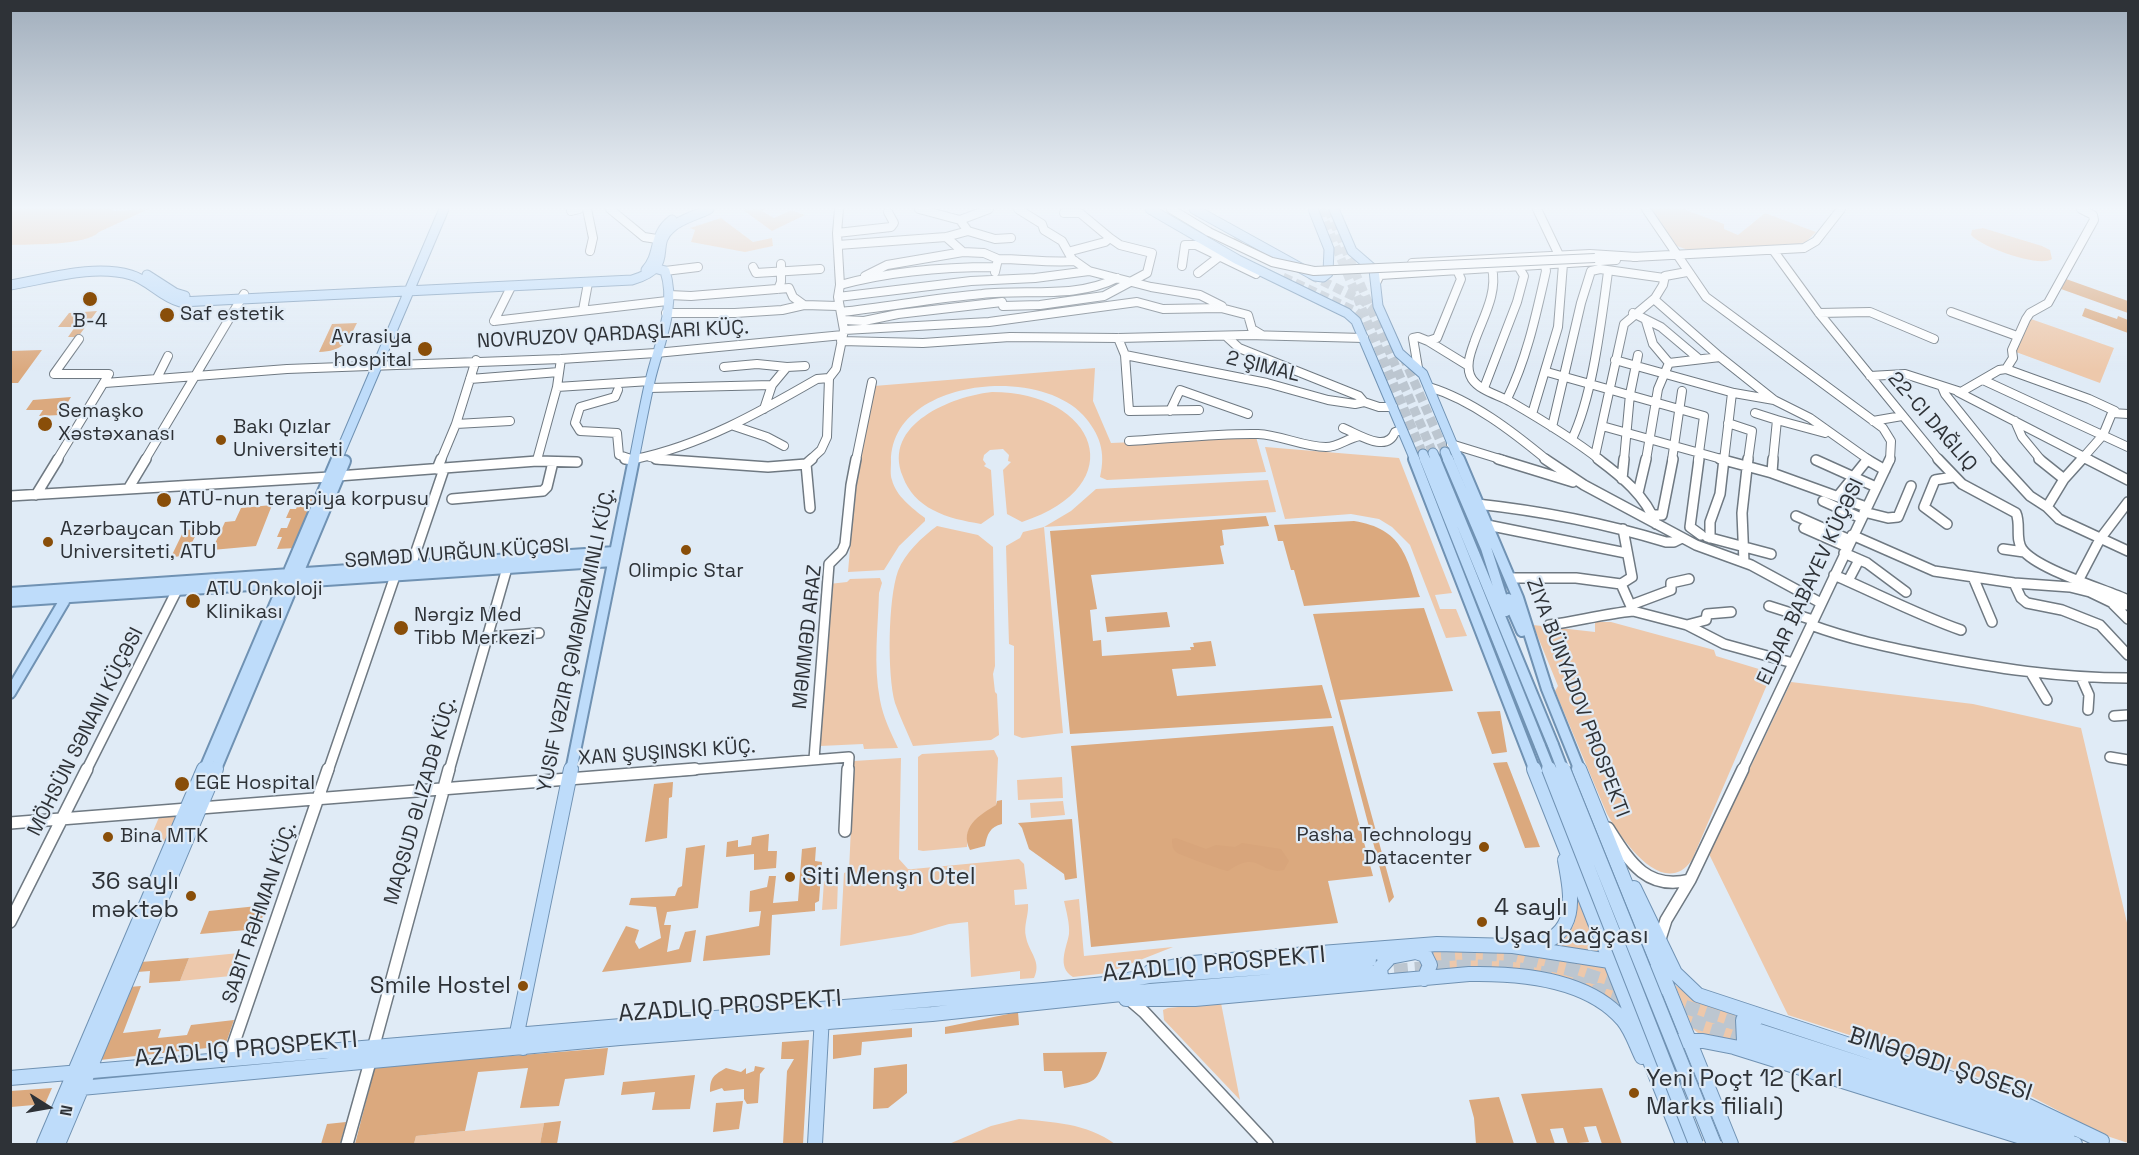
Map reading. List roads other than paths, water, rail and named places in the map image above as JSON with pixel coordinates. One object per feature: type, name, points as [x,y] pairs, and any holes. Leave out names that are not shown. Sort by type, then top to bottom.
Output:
[{"type":"main road","points":[[58,1144],[78,1093],[84,1067],[424,263]]},
{"type":"main road","points":[[414,288],[425,263]]},
{"type":"main road","points":[[658,263],[658,269]]},
{"type":"main road","points":[[10,285],[94,273],[122,273],[135,276],[178,299],[243,297],[638,279],[658,269],[660,263]]},
{"type":"main road","points":[[1243,263],[1354,318],[1364,338],[1683,1144]]},
{"type":"main road","points":[[1273,279],[1285,279],[1288,273],[1279,263]]},
{"type":"main road","points":[[1289,263],[1315,276]]},
{"type":"main road","points":[[1303,291],[1295,283],[1295,279],[1305,275],[1323,277],[1327,275],[1329,263]]},
{"type":"main road","points":[[1363,263],[1374,270],[1376,283]]},
{"type":"main road","points":[[10,280],[121,267],[140,271],[178,299]]},
{"type":"main road","points":[[414,288],[511,287],[633,275],[658,269]]},
{"type":"main road","name":"YUSIF VƏZIR ÇƏMƏNZƏMINLI KÜÇ.","points":[[517,1033],[656,353],[664,329],[670,286],[658,269]]},
{"type":"main road","name":"ZIYA BÜNYADOV PROSPEKTI","points":[[1376,283],[1380,310],[1399,353],[1418,368],[1429,387],[1438,451],[1511,672],[1547,746],[1714,1144]]},
{"type":"main road","name":"ZIYA BÜNYADOV PROSPEKTI","points":[[1438,451],[1478,504],[1510,579],[1547,689],[1731,1144]]},
{"type":"main road","name":"ZIYA BÜNYADOV PROSPEKTI","points":[[1438,451],[1486,548],[1547,746],[1696,1144]]},
{"type":"main road","name":"ZIYA BÜNYADOV PROSPEKTI","points":[[1438,451],[1524,672]]},
{"type":"main road","points":[[1486,548],[1547,689]]},
{"type":"main road","name":"SƏMƏD VURĞUN KÜÇƏSI","points":[[10,602],[64,594],[292,578],[411,566],[614,557]]},
{"type":"main road","name":"SƏMƏD VURĞUN KÜÇƏSI","points":[[292,578],[395,576],[614,557]]},
{"type":"main road","name":"SƏMƏD VURĞUN KÜÇƏSI","points":[[10,593],[64,594],[177,590],[215,584]]},
{"type":"main road","points":[[10,693],[14,680],[64,594]]},
{"type":"main road","points":[[1511,672],[1540,784]]},
{"type":"main road","points":[[1593,804],[1675,973],[1691,991],[1709,1000],[2016,1100],[2107,1143]]},
{"type":"main road","points":[[1105,991],[1146,972],[1192,963],[1371,961],[1437,944],[1543,945],[1554,939],[1565,927],[1569,918],[1571,894],[1560,833]]},
{"type":"main road","points":[[10,1078],[84,1067],[517,1033],[696,1025],[1105,991],[1150,991],[1371,961],[1416,952],[1437,944]]},
{"type":"main road","points":[[1513,946],[1633,965],[1648,972],[1660,982],[1672,1000],[1678,1029],[1677,1034],[1669,1041]]},
{"type":"main road","points":[[1416,952],[1425,955],[1430,962],[1430,969],[1424,979]]},
{"type":"main road","points":[[1390,957],[1383,962],[1380,972],[1383,980],[1391,983]]},
{"type":"main road","points":[[1622,989],[1620,974],[1623,969],[1648,972]]},
{"type":"main road","points":[[1105,991],[1146,1006],[1195,999],[1484,973],[1504,974],[1560,986],[1598,1000],[1623,1020],[1648,1071],[1665,1098]]},
{"type":"main road","points":[[1629,1007],[1646,1034],[1656,1040],[1689,1040],[1722,1044],[2038,1144]]},
{"type":"main road","points":[[815,1144],[822,1016]]},
{"type":"main road","points":[[1766,1019],[1746,1017],[1743,1020],[1744,1044],[1766,1057]]},
{"type":"main road","points":[[78,1093],[523,1048],[696,1025]]},
{"type":"main road","points":[[517,1033],[519,1044],[523,1048]]},
{"type":"main road","name":"BINƏQƏDI ŞOSESI","points":[[2075,1144],[1753,1035],[2107,1143]]},
{"type":"main road","points":[[1665,1098],[1662,1082],[1664,1067],[1674,1062],[1682,1062],[1696,1073],[1713,1101]]},
{"type":"main road","points":[[44,1144],[78,1093],[84,1067]]},
{"type":"street","points":[[650,457],[662,460],[768,467],[806,464],[818,454],[825,443],[829,378],[836,369],[843,335],[839,263]]},
{"type":"street","points":[[860,279],[887,265],[899,263]]},
{"type":"street","points":[[997,263],[995,267],[1004,318]]},
{"type":"street","points":[[1078,263],[1089,271]]},
{"type":"street","points":[[840,309],[864,321],[898,314],[1003,304],[1040,305],[1087,300],[1110,295],[1147,273],[1149,263]]},
{"type":"street","points":[[1198,273],[1211,263]]},
{"type":"street","points":[[1236,263],[1273,279]]},
{"type":"street","points":[[1269,263],[1314,271],[1606,263]]},
{"type":"street","points":[[1365,263],[1373,265],[1414,263]]},
{"type":"street","points":[[1433,263],[1432,266],[1437,270],[1600,264],[1664,278]]},
{"type":"street","name":"ELDAR BABAYEV KÜÇƏSI","points":[[1660,941],[1662,928],[1690,880],[1848,544],[1891,458],[1893,445],[1887,432],[1874,421],[1711,302],[1699,289],[1683,263]]},
{"type":"street","points":[[1782,263],[1819,313],[1953,477],[1966,487],[2016,513],[2020,522],[2020,542],[2024,552]]},
{"type":"street","points":[[2006,369],[2013,358],[2012,350],[2017,336],[2030,313],[2048,303],[2071,263]]},
{"type":"street","points":[[1394,274],[1400,271],[1398,264]]},
{"type":"street","points":[[1532,414],[1547,372],[1558,327],[1563,264]]},
{"type":"street","points":[[1552,427],[1587,281],[1591,271],[1600,264]]},
{"type":"street","points":[[1572,439],[1580,422],[1600,327],[1600,264]]},
{"type":"street","points":[[1507,399],[1520,375],[1530,343],[1546,271],[1545,265]]},
{"type":"street","points":[[1484,388],[1517,302],[1524,276],[1518,266]]},
{"type":"street","points":[[658,269],[698,267]]},
{"type":"street","points":[[753,267],[756,273],[781,268],[820,269]]},
{"type":"street","points":[[840,285],[860,279],[938,269],[995,267]]},
{"type":"street","points":[[778,289],[782,282],[781,268]]},
{"type":"street","points":[[1492,268],[1495,275],[1489,302],[1467,365],[1470,376],[1484,388],[1532,414],[1595,456],[1638,493],[1656,519]]},
{"type":"street","points":[[1376,283],[1377,276],[1446,270]]},
{"type":"street","points":[[1428,341],[1437,338],[1445,322],[1461,279],[1457,270]]},
{"type":"street","points":[[840,309],[913,288],[1089,271],[1200,295],[1224,307],[1248,315],[1252,329],[1265,336]]},
{"type":"street","points":[[1595,456],[1621,330],[1633,313],[1655,300],[1664,284],[1664,278],[1669,273],[1688,272]]},
{"type":"street","points":[[666,313],[735,313],[782,310],[804,305],[840,309],[1000,292],[1079,290],[1110,283],[1117,278]]},
{"type":"street","points":[[583,310],[588,283]]},
{"type":"street","points":[[511,287],[494,321],[668,298],[778,289],[790,290],[793,297],[804,305]]},
{"type":"street","points":[[913,288],[917,327]]},
{"type":"street","points":[[128,489],[243,297]]},
{"type":"street","points":[[1655,300],[1720,357],[1774,400]]},
{"type":"street","points":[[105,383],[196,374],[656,353],[989,322],[1004,318],[1073,312],[1137,302],[1144,307],[1180,310],[1224,307]]},
{"type":"street","points":[[1819,313],[1870,312],[1934,339]]},
{"type":"street","points":[[1951,312],[2017,336]]},
{"type":"street","points":[[1633,313],[1669,333],[1699,359]]},
{"type":"street","points":[[1646,321],[1647,333],[1652,343],[1669,363]]},
{"type":"street","points":[[843,335],[923,344],[1010,337],[1345,336],[1364,338]]},
{"type":"street","points":[[1418,368],[1413,338],[1418,336],[1467,365]]},
{"type":"street","points":[[1227,337],[1238,348],[1359,396],[1364,402]]},
{"type":"street","points":[[1118,338],[1125,355],[1129,411],[1199,410]]},
{"type":"street","points":[[36,495],[105,383],[108,373],[54,374],[79,339]]},
{"type":"street","name":"2 ŞIMAL","points":[[1125,355],[1267,383],[1347,404],[1364,402],[1380,407],[1393,407]]},
{"type":"street","points":[[1622,479],[1630,394],[1638,355]]},
{"type":"street","points":[[157,378],[168,356]]},
{"type":"street","points":[[1669,363],[1720,357]]},
{"type":"street","points":[[537,461],[557,387],[561,359]]},
{"type":"street","points":[[411,566],[476,360]]},
{"type":"street","points":[[1616,360],[1732,393],[1774,400],[1793,408],[1885,470]]},
{"type":"street","points":[[1638,493],[1651,439],[1656,402],[1664,372],[1669,363]]},
{"type":"street","points":[[724,367],[757,364],[805,366]]},
{"type":"street","points":[[764,409],[772,385],[787,367]]},
{"type":"street","points":[[1958,392],[1964,391],[1999,370],[2006,369],[2128,414]]},
{"type":"street","points":[[470,378],[559,372]]},
{"type":"street","points":[[1547,372],[1679,407],[1705,417],[1690,527],[1706,536],[1771,554]]},
{"type":"street","points":[[1870,376],[1900,374],[1958,392],[2128,480]]},
{"type":"street","points":[[618,390],[615,397],[580,407],[574,423],[580,431],[617,432],[616,445],[620,456],[623,459],[634,460],[697,443],[735,426],[817,379],[829,378]]},
{"type":"street","points":[[1983,380],[2128,447]]},
{"type":"street","name":"MƏMMƏD ARAZ","points":[[814,759],[829,564],[842,551],[845,544],[851,485],[872,382]]},
{"type":"street","points":[[557,387],[650,384],[772,385]]},
{"type":"street","points":[[1429,387],[1458,399],[1494,421],[1523,440],[1554,466],[1584,485],[1656,519],[1696,545],[1744,562],[1821,603]]},
{"type":"street","points":[[1942,387],[1954,407],[2012,478],[2030,496],[2047,507],[2059,519],[2128,551]]},
{"type":"street","points":[[1170,411],[1180,390],[1248,414]]},
{"type":"street","points":[[1656,519],[1662,515],[1682,392]]},
{"type":"street","points":[[1696,545],[1706,536],[1720,494],[1732,393]]},
{"type":"street","points":[[2047,507],[2064,478],[2103,435],[2110,415],[2115,411]]},
{"type":"street","points":[[1755,413],[1832,435]]},
{"type":"street","points":[[1874,421],[1902,416]]},
{"type":"street","points":[[1772,473],[1777,420]]},
{"type":"street","points":[[456,424],[510,421]]},
{"type":"street","points":[[2014,421],[2017,429],[2045,465],[2064,478]]},
{"type":"street","points":[[1728,423],[1752,430],[1747,466],[1742,547],[1744,562]]},
{"type":"street","points":[[735,426],[767,437],[784,446]]},
{"type":"street","points":[[1602,426],[1772,473],[1838,496],[1864,512]]},
{"type":"street","points":[[1343,428],[1360,436],[1387,443],[1392,440],[1395,432],[1402,430]]},
{"type":"street","points":[[1129,441],[1258,434],[1284,437],[1323,447],[1338,446],[1352,437],[1360,436]]},
{"type":"street","points":[[1438,451],[1546,474],[1584,485]]},
{"type":"street","points":[[1816,460],[1876,487]]},
{"type":"street","points":[[1838,496],[1867,460]]},
{"type":"street","points":[[10,496],[537,461],[577,462]]},
{"type":"street","points":[[452,499],[543,490],[547,487],[553,462]]},
{"type":"street","points":[[806,464],[810,508]]},
{"type":"street","points":[[1546,474],[1554,466]]},
{"type":"street","points":[[1947,524],[1924,507],[1935,480],[1953,477]]},
{"type":"street","points":[[1823,501],[1887,519],[1898,517],[1911,486]]},
{"type":"street","points":[[2075,584],[2100,539],[2128,502]]},
{"type":"street","points":[[1478,504],[1526,509],[1623,529],[1666,542],[1674,542],[1682,538]]},
{"type":"street","points":[[1796,516],[1848,544],[1859,560],[1906,592]]},
{"type":"street","points":[[1487,525],[1626,553]]},
{"type":"street","points":[[1804,528],[1924,568],[2014,583],[2075,584]]},
{"type":"street","points":[[1510,579],[1576,578],[1621,584],[1632,577],[1623,529]]},
{"type":"street","points":[[2003,549],[2024,552],[2075,584],[2114,598],[2127,607]]},
{"type":"street","points":[[1848,581],[1859,560]]},
{"type":"street","name":"MAQSUD ƏLIZADƏ KÜÇ.","points":[[374,1045],[444,787],[507,568]]},
{"type":"street","points":[[1834,575],[1912,609],[1932,621],[1961,630]]},
{"type":"street","name":"SABIT RƏHMAN KÜÇ.","points":[[229,1057],[395,576]]},
{"type":"street","points":[[1973,577],[1992,622]]},
{"type":"street","points":[[1550,625],[1585,620],[1597,615],[1632,608],[1671,590],[1671,583],[1689,579]]},
{"type":"street","points":[[2014,583],[2020,598],[2027,603],[2062,610],[2100,625],[2128,655]]},
{"type":"street","points":[[1621,584],[1632,608],[1687,625],[1724,645],[1793,663]]},
{"type":"street","name":"MÖHSÜN SƏNANI KÜÇƏSI","points":[[10,922],[177,590]]},
{"type":"street","points":[[2114,598],[2127,607]]},
{"type":"street","points":[[1769,606],[1780,608],[1844,638],[1983,666],[2081,678],[2128,678]]},
{"type":"street","points":[[1687,625],[1706,620],[1707,614],[1731,612]]},
{"type":"street","points":[[487,637],[539,633]]},
{"type":"street","points":[[2031,673],[2047,700]]},
{"type":"street","points":[[2081,678],[2089,695],[2088,710]]},
{"type":"street","points":[[2114,716],[2128,715]]},
{"type":"street","name":"XAN ŞUŞINSKI KÜÇ.","points":[[10,823],[849,756],[845,831]]},
{"type":"street","points":[[2110,757],[2128,760]]},
{"type":"street","points":[[1593,804],[1623,852],[1640,871],[1669,885],[1690,880]]},
{"type":"street","points":[[1660,941],[1672,1000]]},
{"type":"street","points":[[1146,1006],[1267,1144]]},
{"type":"street","points":[[347,1144],[370,1062]]},
{"type":"tunnel","points":[[1343,263],[1358,298]]},
{"type":"tunnel","points":[[1351,263],[1370,307]]},
{"type":"tunnel","points":[[1310,275],[1358,298]]},
{"type":"tunnel","points":[[1283,277],[1355,311],[1365,319]]},
{"type":"tunnel","points":[[1358,298],[1370,307]]},
{"type":"tunnel","points":[[1358,298],[1423,454]]},
{"type":"tunnel","points":[[1370,307],[1384,318]]},
{"type":"tunnel","points":[[1370,307],[1433,453]]},
{"type":"tunnel","points":[[1403,356],[1445,452]]},
{"type":"tunnel","points":[[1420,956],[1463,953],[1515,955],[1569,969],[1750,1028]]},
{"type":"tunnel","points":[[1373,973],[1462,966],[1506,968],[1551,975]]},
{"type":"tunnel","points":[[1572,981],[1748,1039]]},
{"type":"place","name":"B-4","points":[[90,299]]},
{"type":"place","name":"Saf estetik","points":[[167,315]]},
{"type":"place","name":"Avrasiya hospital","points":[[425,349]]},
{"type":"place","name":"Semaşko Xəstəxanası","points":[[45,424]]},
{"type":"place","name":"Bakı Qızlar Universiteti","points":[[221,440]]},
{"type":"place","name":"ATU-nun terapiya korpusu","points":[[164,500]]},
{"type":"place","name":"Azərbaycan Tibb Universiteti, ATU","points":[[48,542]]},
{"type":"place","name":"Olimpic Star","points":[[686,550]]},
{"type":"place","name":"ATU Onkoloji Klinikası","points":[[193,601]]},
{"type":"place","name":"Nərgiz Med Tibb Merkezi","points":[[401,628]]},
{"type":"place","name":"EGE Hospital","points":[[182,784]]},
{"type":"place","name":"Bina MTK","points":[[108,837]]},
{"type":"place","name":"Pasha Technology Datacenter","points":[[1484,847]]},
{"type":"place","name":"Siti Menşn Otel","points":[[790,877]]},
{"type":"place","name":"36 saylı məktəb","points":[[191,896]]},
{"type":"place","name":"4 saylı Uşaq bağçası","points":[[1482,922]]},
{"type":"place","name":"Smile Hostel","points":[[523,986]]},
{"type":"place","name":"Yeni Poçt 12 (Karl Marks filialı)","points":[[1634,1093]]}]
